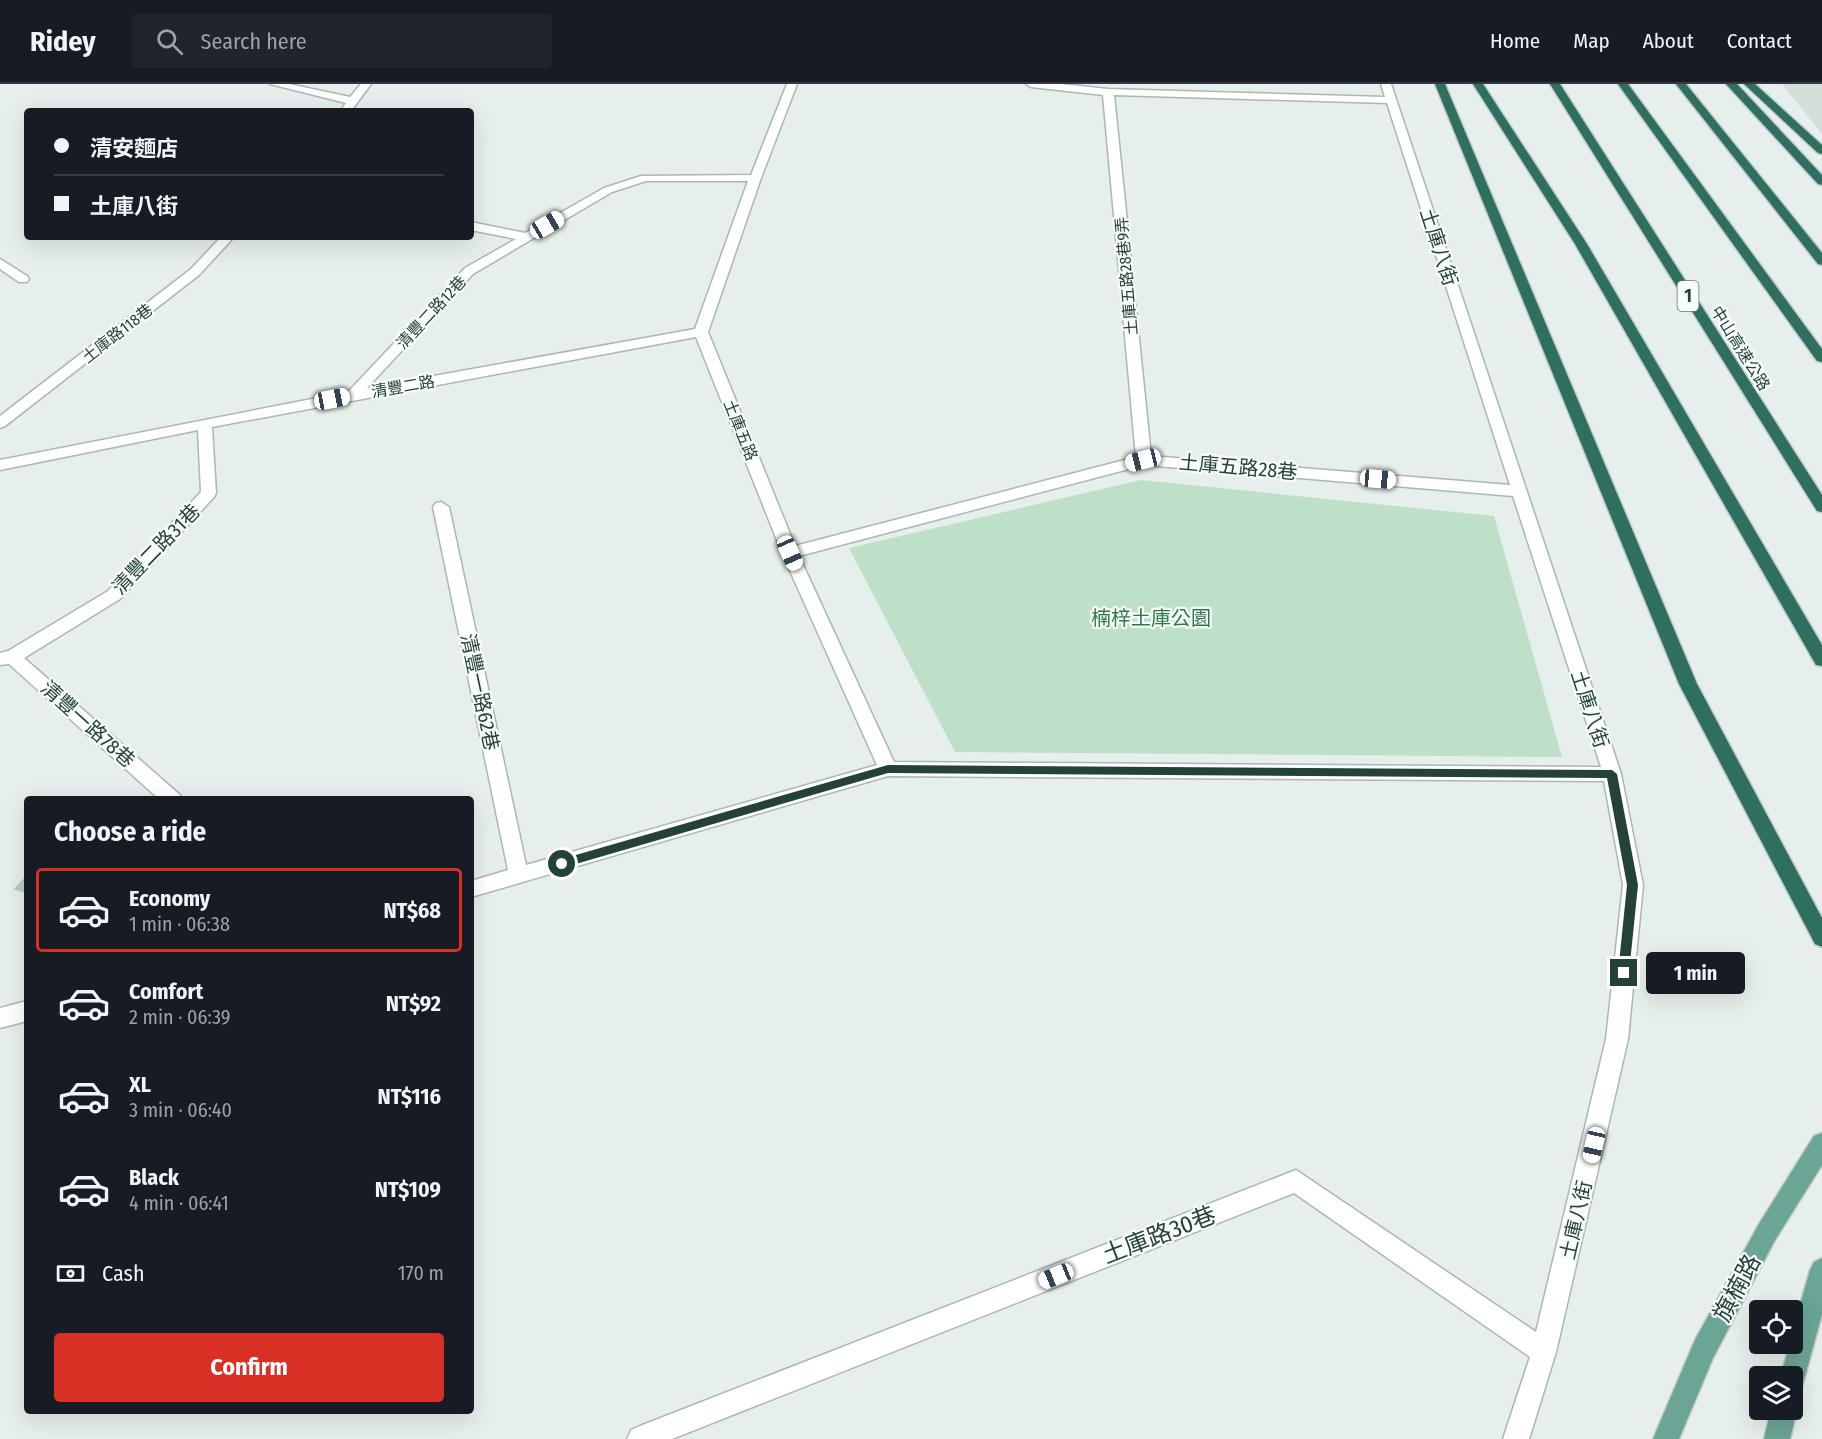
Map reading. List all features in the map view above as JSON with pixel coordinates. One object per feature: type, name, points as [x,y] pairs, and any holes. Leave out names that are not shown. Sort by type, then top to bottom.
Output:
[{"type":"highway","points":[[1440,84],[1688,684],[1822,938]]},
{"type":"highway","points":[[1479,84],[1587,254],[1822,660]]},
{"type":"highway","name":"中山高速公路","points":[[1555,84],[1822,507]]},
{"type":"highway","points":[[1623,84],[1822,358]]},
{"type":"highway","points":[[1681,84],[1822,261]]},
{"type":"highway","points":[[1731,84],[1822,182]]},
{"type":"highway","points":[[1749,84],[1822,151]]},
{"type":"main road","name":"旗楠路","points":[[1666,1439],[1704,1349],[1767,1233],[1822,1144]]},
{"type":"main road","points":[[1796,1366],[1822,1270]]},
{"type":"main road","points":[[1777,1439],[1782,1420]]},
{"type":"street","points":[[276,84],[353,101]]},
{"type":"street","points":[[347,108],[366,84]]},
{"type":"street","points":[[701,332],[755,178],[792,84]]},
{"type":"street","points":[[1031,84],[1108,92],[1389,92]]},
{"type":"street","name":"土庫五路28巷9弄","points":[[1108,92],[1143,460]]},
{"type":"street","name":"土庫八街","points":[[1389,92],[1612,774],[1633,885],[1617,1039],[1544,1352]]},
{"type":"street","name":"清豐二路12巷","points":[[353,395],[469,271],[608,190],[645,178],[755,178]]},
{"type":"street","points":[[474,227],[526,237]]},
{"type":"street","name":"土庫路118巷","points":[[0,423],[195,272],[225,240]]},
{"type":"street","points":[[0,263],[23,279]]},
{"type":"street","name":"清豐二路","points":[[0,465],[353,395],[701,332]]},
{"type":"street","name":"土庫五路","points":[[701,332],[790,553],[888,769]]},
{"type":"street","name":"清豐二路31巷","points":[[6,658],[114,595],[209,493],[205,424]]},
{"type":"street","name":"土庫五路28巷","points":[[790,553],[1143,460],[1518,491]]},
{"type":"street","name":"清豐一路62巷","points":[[441,507],[519,876]]},
{"type":"street","name":"清豐一路78巷","points":[[6,658],[168,796]]},
{"type":"street","points":[[474,888],[888,769],[1612,774]]},
{"type":"street","points":[[0,1018],[24,1012]]},
{"type":"street","name":"土庫路30巷","points":[[640,1439],[1296,1181],[1544,1352]]},
{"type":"street","points":[[1516,1439],[1544,1352]]},
{"type":"shaded area","points":[[1782,84],[1822,84],[1822,134]]},
{"type":"green space","name":"楠梓土庫公園","points":[[1141,480],[1494,516],[1562,757],[955,752],[849,548]]},
{"type":"building","points":[[24,879],[24,892],[15,889]]},
{"type":"route","points":[[562,864],[888,769],[1612,774],[1633,885],[1624,973]]}]
